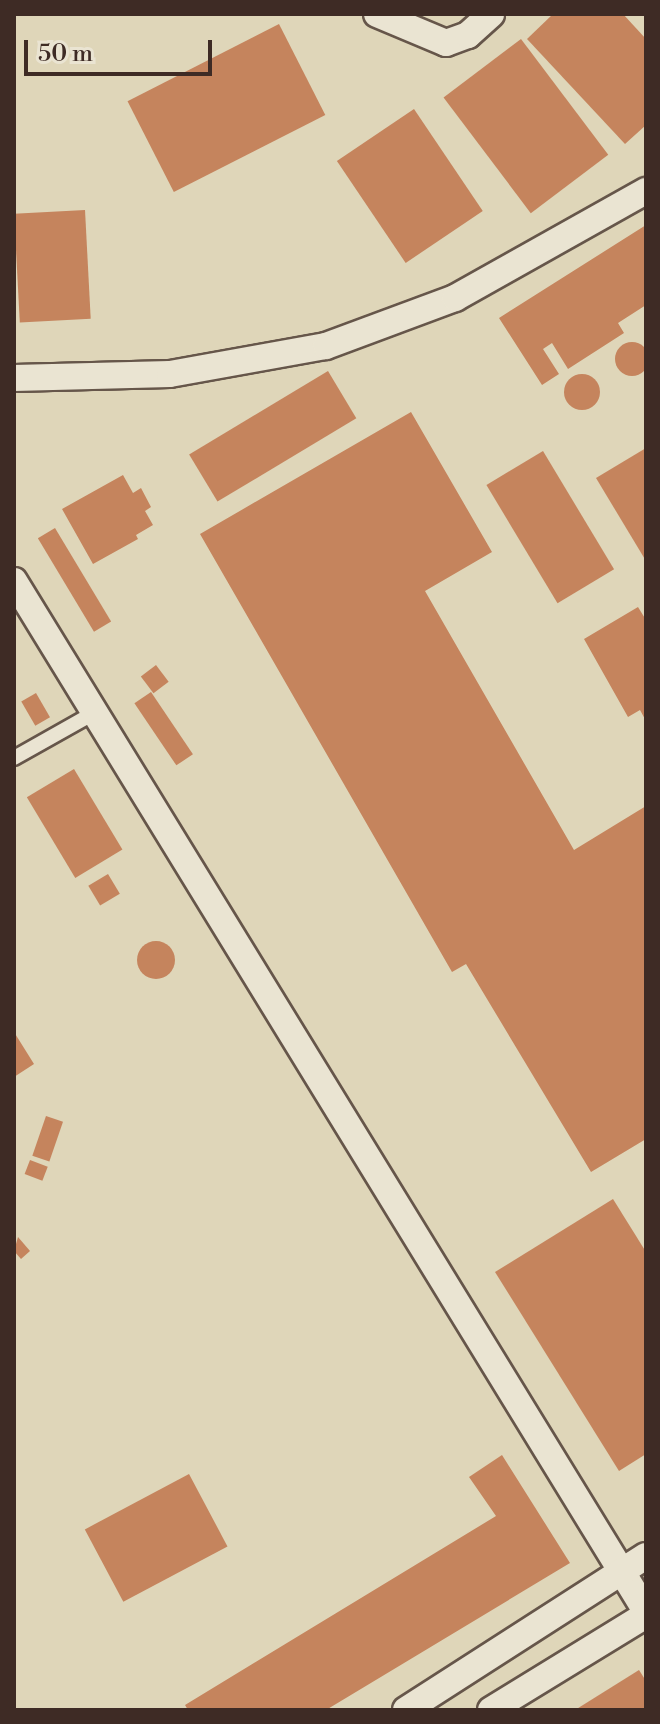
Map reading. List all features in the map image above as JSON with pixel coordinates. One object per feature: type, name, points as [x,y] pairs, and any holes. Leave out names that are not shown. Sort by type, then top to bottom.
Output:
[{"type":"street","points":[[377,14],[446,43],[468,35],[491,14]]},
{"type":"street","points":[[14,378],[170,374],[326,346],[455,298],[646,191]]},
{"type":"street","points":[[14,581],[646,1613],[491,1710]]},
{"type":"street","points":[[406,1710],[646,1556]]},
{"type":"lane","points":[[14,758],[94,713]]},
{"type":"building","points":[[553,14],[623,14],[646,39],[646,125],[625,144],[527,39]]},
{"type":"building","points":[[279,24],[325,115],[174,192],[128,101]]},
{"type":"building","points":[[521,39],[608,155],[531,213],[444,97]]},
{"type":"building","points":[[414,109],[483,211],[406,263],[337,161]]},
{"type":"building","points":[[85,210],[91,319],[20,323],[14,214]]},
{"type":"building","points":[[646,225],[646,305],[618,323],[624,333],[568,369],[552,343],[543,349],[559,374],[542,385],[499,318]]},
{"type":"building","points":[[632,342],[644,347],[649,359],[644,371],[632,376],[620,371],[615,359],[620,347]]},
{"type":"building","points":[[328,371],[356,418],[217,502],[189,454]]},
{"type":"building","points":[[582,374],[595,379],[600,392],[595,405],[582,410],[569,405],[564,392],[569,379]]},
{"type":"building","points":[[411,412],[492,552],[425,591],[574,850],[646,806],[646,1139],[591,1172],[466,964],[452,972],[200,534]]},
{"type":"building","points":[[646,448],[646,561],[596,478]]},
{"type":"building","points":[[543,451],[614,569],[558,603],[486,485]]},
{"type":"building","points":[[123,475],[133,493],[141,488],[151,507],[145,511],[153,525],[136,535],[138,539],[93,564],[62,509]]},
{"type":"building","points":[[55,528],[111,621],[94,632],[38,538]]},
{"type":"building","points":[[638,607],[646,620],[646,721],[640,710],[628,717],[584,639]]},
{"type":"building","points":[[156,665],[169,682],[153,693],[141,676]]},
{"type":"building","points":[[151,692],[193,754],[176,765],[134,703]]},
{"type":"building","points":[[36,693],[50,717],[35,726],[21,702]]},
{"type":"building","points":[[74,769],[122,850],[75,878],[27,797]]},
{"type":"building","points":[[108,874],[120,894],[100,906],[88,886]]},
{"type":"building","points":[[156,941],[170,946],[175,960],[170,974],[156,979],[142,974],[137,960],[142,946]]},
{"type":"building","points":[[14,1032],[34,1064],[14,1077]]},
{"type":"building","points":[[46,1116],[63,1122],[49,1162],[32,1156]]},
{"type":"building","points":[[30,1160],[48,1167],[42,1181],[25,1174]]},
{"type":"building","points":[[613,1199],[646,1252],[646,1454],[619,1471],[495,1272]]},
{"type":"building","points":[[18,1237],[30,1251],[21,1259],[14,1251]]},
{"type":"building","points":[[502,1455],[570,1563],[326,1710],[188,1710],[185,1705],[496,1516],[469,1477]]},
{"type":"building","points":[[189,1474],[227,1546],[123,1602],[85,1529]]},
{"type":"building","points":[[639,1670],[646,1681],[646,1710],[575,1710]]}]
